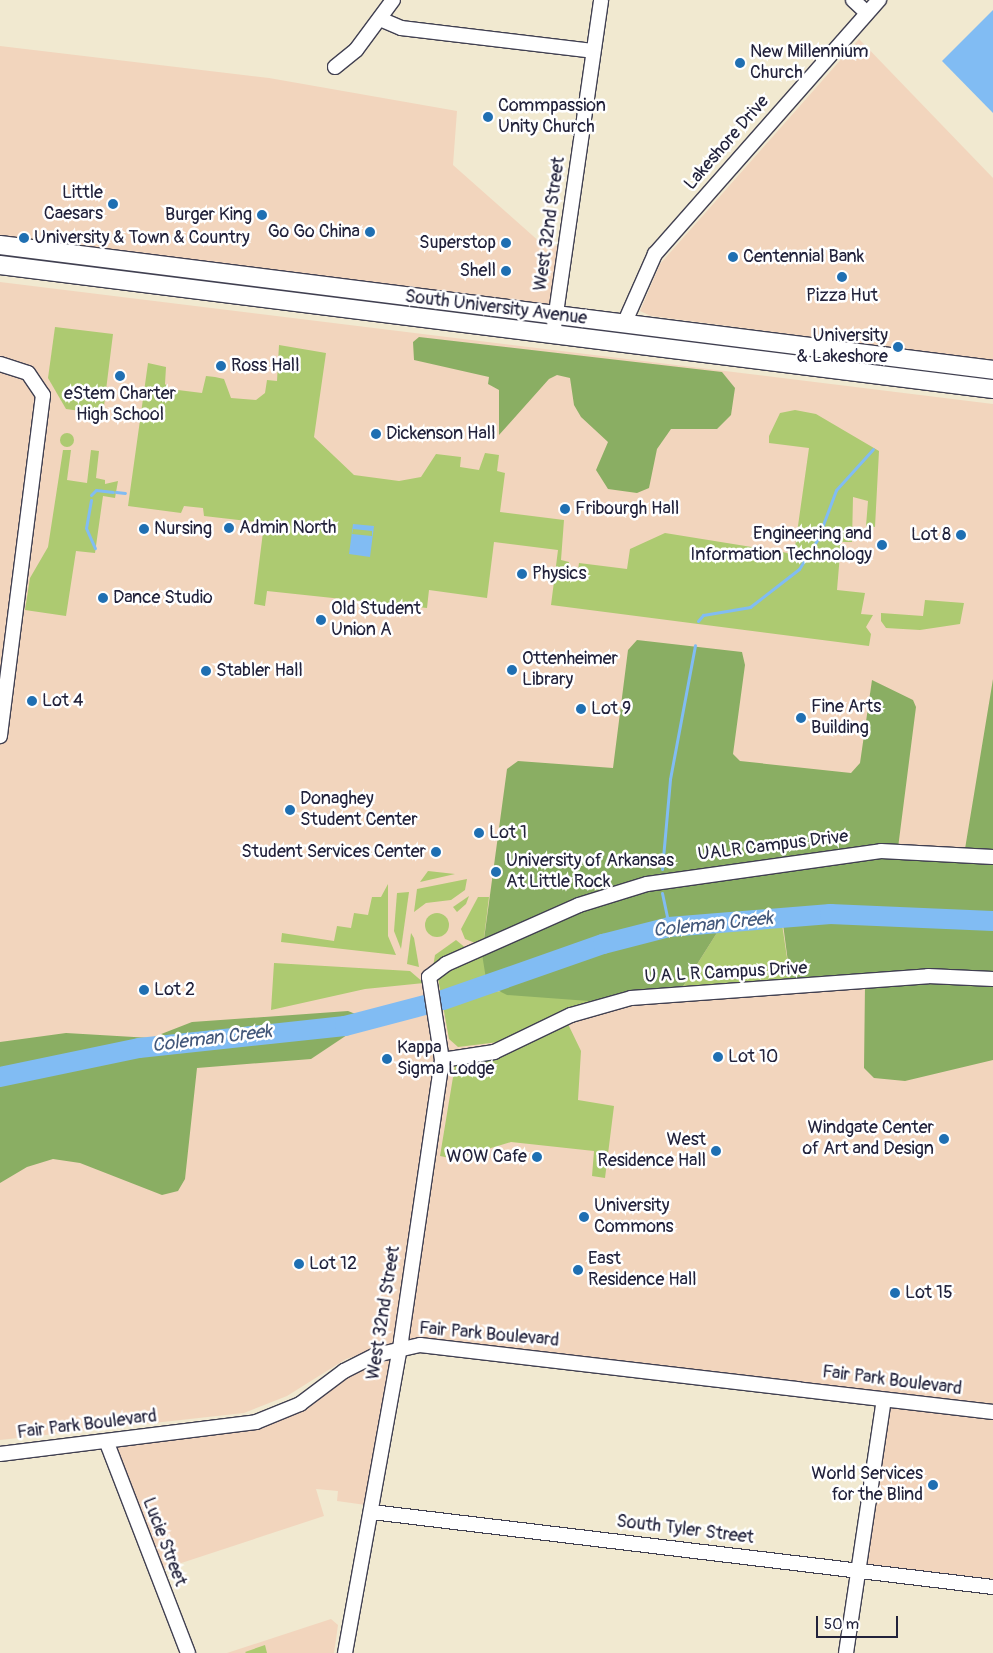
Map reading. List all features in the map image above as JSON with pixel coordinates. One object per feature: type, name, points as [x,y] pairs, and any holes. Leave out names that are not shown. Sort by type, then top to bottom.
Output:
[{"type":"main road","name":"South University Avenue","points":[[0,245],[993,370]]},
{"type":"main road","name":"South University Avenue","points":[[0,265],[993,389]]},
{"type":"street","points":[[335,67],[356,50],[393,0]]},
{"type":"street","name":"West 32nd Street","points":[[553,334],[601,0]]},
{"type":"street","points":[[853,0],[867,13]]},
{"type":"street","name":"Lakeshore Drive","points":[[624,324],[655,254],[879,0]]},
{"type":"street","points":[[380,19],[401,28],[593,51]]},
{"type":"street","points":[[0,364],[28,373],[43,395],[0,736]]},
{"type":"street","name":"UALR Campus Drive","points":[[428,977],[446,964],[579,906],[647,884],[881,851],[993,856]]},
{"type":"street","name":"U A L R Campus Drive","points":[[442,1060],[494,1052],[571,1016],[641,996],[928,976],[993,979]]},
{"type":"street","name":"West 32nd Street","points":[[346,1653],[372,1512],[442,1060],[428,977]]},
{"type":"street","name":"Fair Park Boulevard","points":[[0,1454],[256,1422],[300,1404],[344,1371],[398,1349],[433,1345],[993,1412]]},
{"type":"street","points":[[846,1653],[884,1400]]},
{"type":"street","name":"Lucie Street","points":[[107,1442],[188,1653]]},
{"type":"street","name":"South Tyler Street","points":[[372,1512],[858,1568],[993,1587]]},
{"type":"shaded area","points":[[859,39],[993,178],[993,361],[651,316],[640,311],[660,264]]},
{"type":"shaded area","points":[[0,46],[269,78],[457,111],[453,165],[541,243],[566,248],[556,316],[0,245]]},
{"type":"shaded area","name":"University of Arkansas At Little Rock","points":[[0,282],[993,404],[993,1587],[859,1568],[884,1400],[401,1341],[346,1359],[287,1396],[244,1413],[0,1440]]},
{"type":"shaded area","points":[[398,1349],[373,1506],[337,1501],[338,1491],[316,1489],[324,1516],[154,1572],[107,1443],[256,1422],[344,1371]]},
{"type":"shaded area","points":[[331,1619],[338,1625],[334,1653],[227,1653]]},
{"type":"green space","points":[[55,327],[113,334],[103,414],[66,409],[48,378]]},
{"type":"green space","points":[[419,337],[722,372],[735,388],[731,415],[717,429],[671,429],[657,449],[649,488],[637,493],[608,489],[596,470],[608,442],[581,417],[574,405],[570,378],[557,375],[549,379],[499,435],[499,390],[488,384],[489,377],[414,360],[413,342]]},
{"type":"green space","points":[[279,345],[326,353],[314,437],[354,475],[399,481],[421,477],[436,454],[461,457],[460,467],[479,470],[485,453],[499,455],[497,471],[505,473],[500,512],[564,520],[561,560],[569,562],[567,576],[577,577],[579,563],[627,569],[630,549],[665,533],[794,554],[809,448],[769,443],[769,436],[780,413],[795,410],[816,414],[879,451],[875,527],[866,526],[868,501],[853,497],[852,542],[841,542],[837,590],[865,593],[861,614],[873,615],[866,627],[871,634],[869,646],[551,605],[558,550],[494,542],[487,598],[429,590],[427,608],[267,591],[265,606],[254,604],[263,532],[257,522],[204,516],[203,508],[184,506],[181,513],[128,506],[148,363],[166,367],[165,384],[170,389],[202,393],[206,376],[215,377],[224,379],[231,398],[256,400],[265,393],[267,380],[277,381]]},
{"type":"green space","points":[[67,433],[72,435],[74,440],[72,445],[67,447],[62,445],[60,440],[62,435]]},
{"type":"green space","points":[[63,450],[71,450],[67,480],[87,483],[91,450],[99,451],[96,478],[105,480],[105,484],[118,481],[115,498],[103,496],[95,553],[76,551],[66,616],[25,610],[30,578],[48,547]]},
{"type":"green space","points":[[925,600],[964,603],[960,624],[920,630],[886,628],[881,621],[881,613],[923,616]]},
{"type":"green space","points":[[637,640],[742,652],[745,665],[733,754],[740,761],[851,773],[860,763],[872,680],[913,700],[916,707],[898,848],[964,855],[993,679],[993,1060],[905,1081],[874,1078],[864,1068],[865,985],[791,985],[783,924],[764,912],[739,915],[720,928],[682,988],[589,1001],[507,995],[487,985],[482,954],[507,769],[518,761],[613,768],[628,650]]},
{"type":"green space","points":[[428,871],[455,874],[420,882]]},
{"type":"green space","points":[[467,879],[465,890],[451,900],[426,903],[414,912],[417,889]]},
{"type":"green space","points":[[388,884],[388,936],[396,955],[281,942],[282,933],[334,941],[337,926],[351,928],[354,913],[368,915],[372,897],[381,897]]},
{"type":"green space","points":[[409,892],[401,949],[394,931],[397,893]]},
{"type":"green space","points":[[469,896],[466,904],[457,912],[453,907]]},
{"type":"green space","points":[[478,897],[489,897],[483,946],[465,939],[461,929]]},
{"type":"green space","points":[[764,912],[782,924],[791,985],[682,988],[720,928],[739,915]]},
{"type":"green space","points":[[437,913],[442,914],[448,920],[448,930],[442,936],[437,937],[432,936],[426,930],[425,925],[426,920],[432,914]]},
{"type":"green space","points":[[411,933],[414,938],[419,967],[407,964]]},
{"type":"green space","points":[[456,940],[467,949],[433,967],[435,955]]},
{"type":"green space","points":[[482,954],[495,991],[600,1001],[507,1041],[458,1047],[449,1039],[438,978]]},
{"type":"green space","points":[[274,963],[410,971],[424,983],[365,989],[271,1010]]},
{"type":"green space","points":[[348,1011],[358,1015],[356,1029],[311,1059],[197,1068],[185,1179],[178,1191],[162,1195],[80,1163],[53,1159],[27,1167],[0,1183],[0,1042],[66,1033],[151,1038],[192,1022]]},
{"type":"green space","points":[[568,1024],[581,1051],[578,1100],[614,1106],[605,1178],[592,1176],[594,1151],[511,1142],[455,1159],[440,1156],[455,1065],[516,1050]]},
{"type":"green space","points":[[265,1645],[267,1653],[245,1652]]},
{"type":"water","points":[[993,10],[993,113],[942,61]]},
{"type":"water","points":[[353,524],[374,526],[370,557],[349,554]],"holes":[[[353,529],[372,531],[372,536],[352,534]]]},
{"type":"waterway","points":[[698,621],[703,615],[750,607],[799,569],[818,538],[836,490],[873,449]]},
{"type":"waterway","points":[[91,495],[96,490],[113,492]]},
{"type":"waterway","points":[[116,492],[125,493]]},
{"type":"waterway","points":[[91,500],[86,528],[95,548]]},
{"type":"waterway","points":[[662,869],[670,779],[695,645]]},
{"type":"waterway","points":[[662,893],[669,927]]},
{"type":"waterway","name":"Coleman Creek","points":[[443,1000],[603,944],[669,927],[830,914],[993,921]]},
{"type":"waterway","name":"Coleman Creek","points":[[0,1077],[139,1048],[345,1026],[425,1005]]},
{"type":"place","name":"New Millennium Church","points":[[740,63]]},
{"type":"place","name":"Commpassion Unity Church","points":[[488,117]]},
{"type":"place","name":"Little Caesars","points":[[113,204]]},
{"type":"place","name":"Burger King","points":[[262,215]]},
{"type":"place","name":"Go Go China","points":[[370,232]]},
{"type":"place","name":"University & Town & Country","points":[[24,238]]},
{"type":"place","name":"Superstop","points":[[506,243]]},
{"type":"place","name":"Centennial Bank","points":[[733,257]]},
{"type":"place","name":"Shell","points":[[506,271]]},
{"type":"place","name":"Pizza Hut","points":[[842,277]]},
{"type":"place","name":"University & Lakeshore","points":[[898,347]]},
{"type":"place","name":"Ross Hall","points":[[221,366]]},
{"type":"place","name":"eStem Charter High School","points":[[120,376]]},
{"type":"place","name":"Dickenson Hall","points":[[376,434]]},
{"type":"place","name":"Fribourgh Hall","points":[[565,509]]},
{"type":"place","name":"Admin North","points":[[229,528]]},
{"type":"place","name":"Nursing","points":[[144,529]]},
{"type":"place","name":"Lot 8","points":[[961,535]]},
{"type":"place","name":"Engineering and Information Technology","points":[[882,545]]},
{"type":"place","name":"Physics","points":[[522,574]]},
{"type":"place","name":"Dance Studio","points":[[103,598]]},
{"type":"place","name":"Old Student Union A","points":[[321,620]]},
{"type":"place","name":"Ottenheimer Library","points":[[512,670]]},
{"type":"place","name":"Stabler Hall","points":[[206,671]]},
{"type":"place","name":"Lot 4","points":[[32,701]]},
{"type":"place","name":"Lot 9","points":[[581,709]]},
{"type":"place","name":"Fine Arts Building","points":[[801,718]]},
{"type":"place","name":"Donaghey Student Center","points":[[290,810]]},
{"type":"place","name":"Lot 1","points":[[479,833]]},
{"type":"place","name":"Student Services Center","points":[[436,852]]},
{"type":"place","name":"University of Arkansas At Little Rock","points":[[496,872]]},
{"type":"place","name":"Lot 2","points":[[144,990]]},
{"type":"place","name":"Lot 10","points":[[718,1057]]},
{"type":"place","name":"Kappa Sigma Lodge","points":[[387,1059]]},
{"type":"place","name":"Windgate Center of Art and Design","points":[[944,1139]]},
{"type":"place","name":"West Residence Hall","points":[[716,1151]]},
{"type":"place","name":"WOW Cafe","points":[[537,1157]]},
{"type":"place","name":"University Commons","points":[[584,1217]]},
{"type":"place","name":"Lot 12","points":[[299,1264]]},
{"type":"place","name":"East Residence Hall","points":[[578,1270]]},
{"type":"place","name":"Lot 15","points":[[895,1293]]},
{"type":"place","name":"World Services for the Blind","points":[[933,1485]]}]
